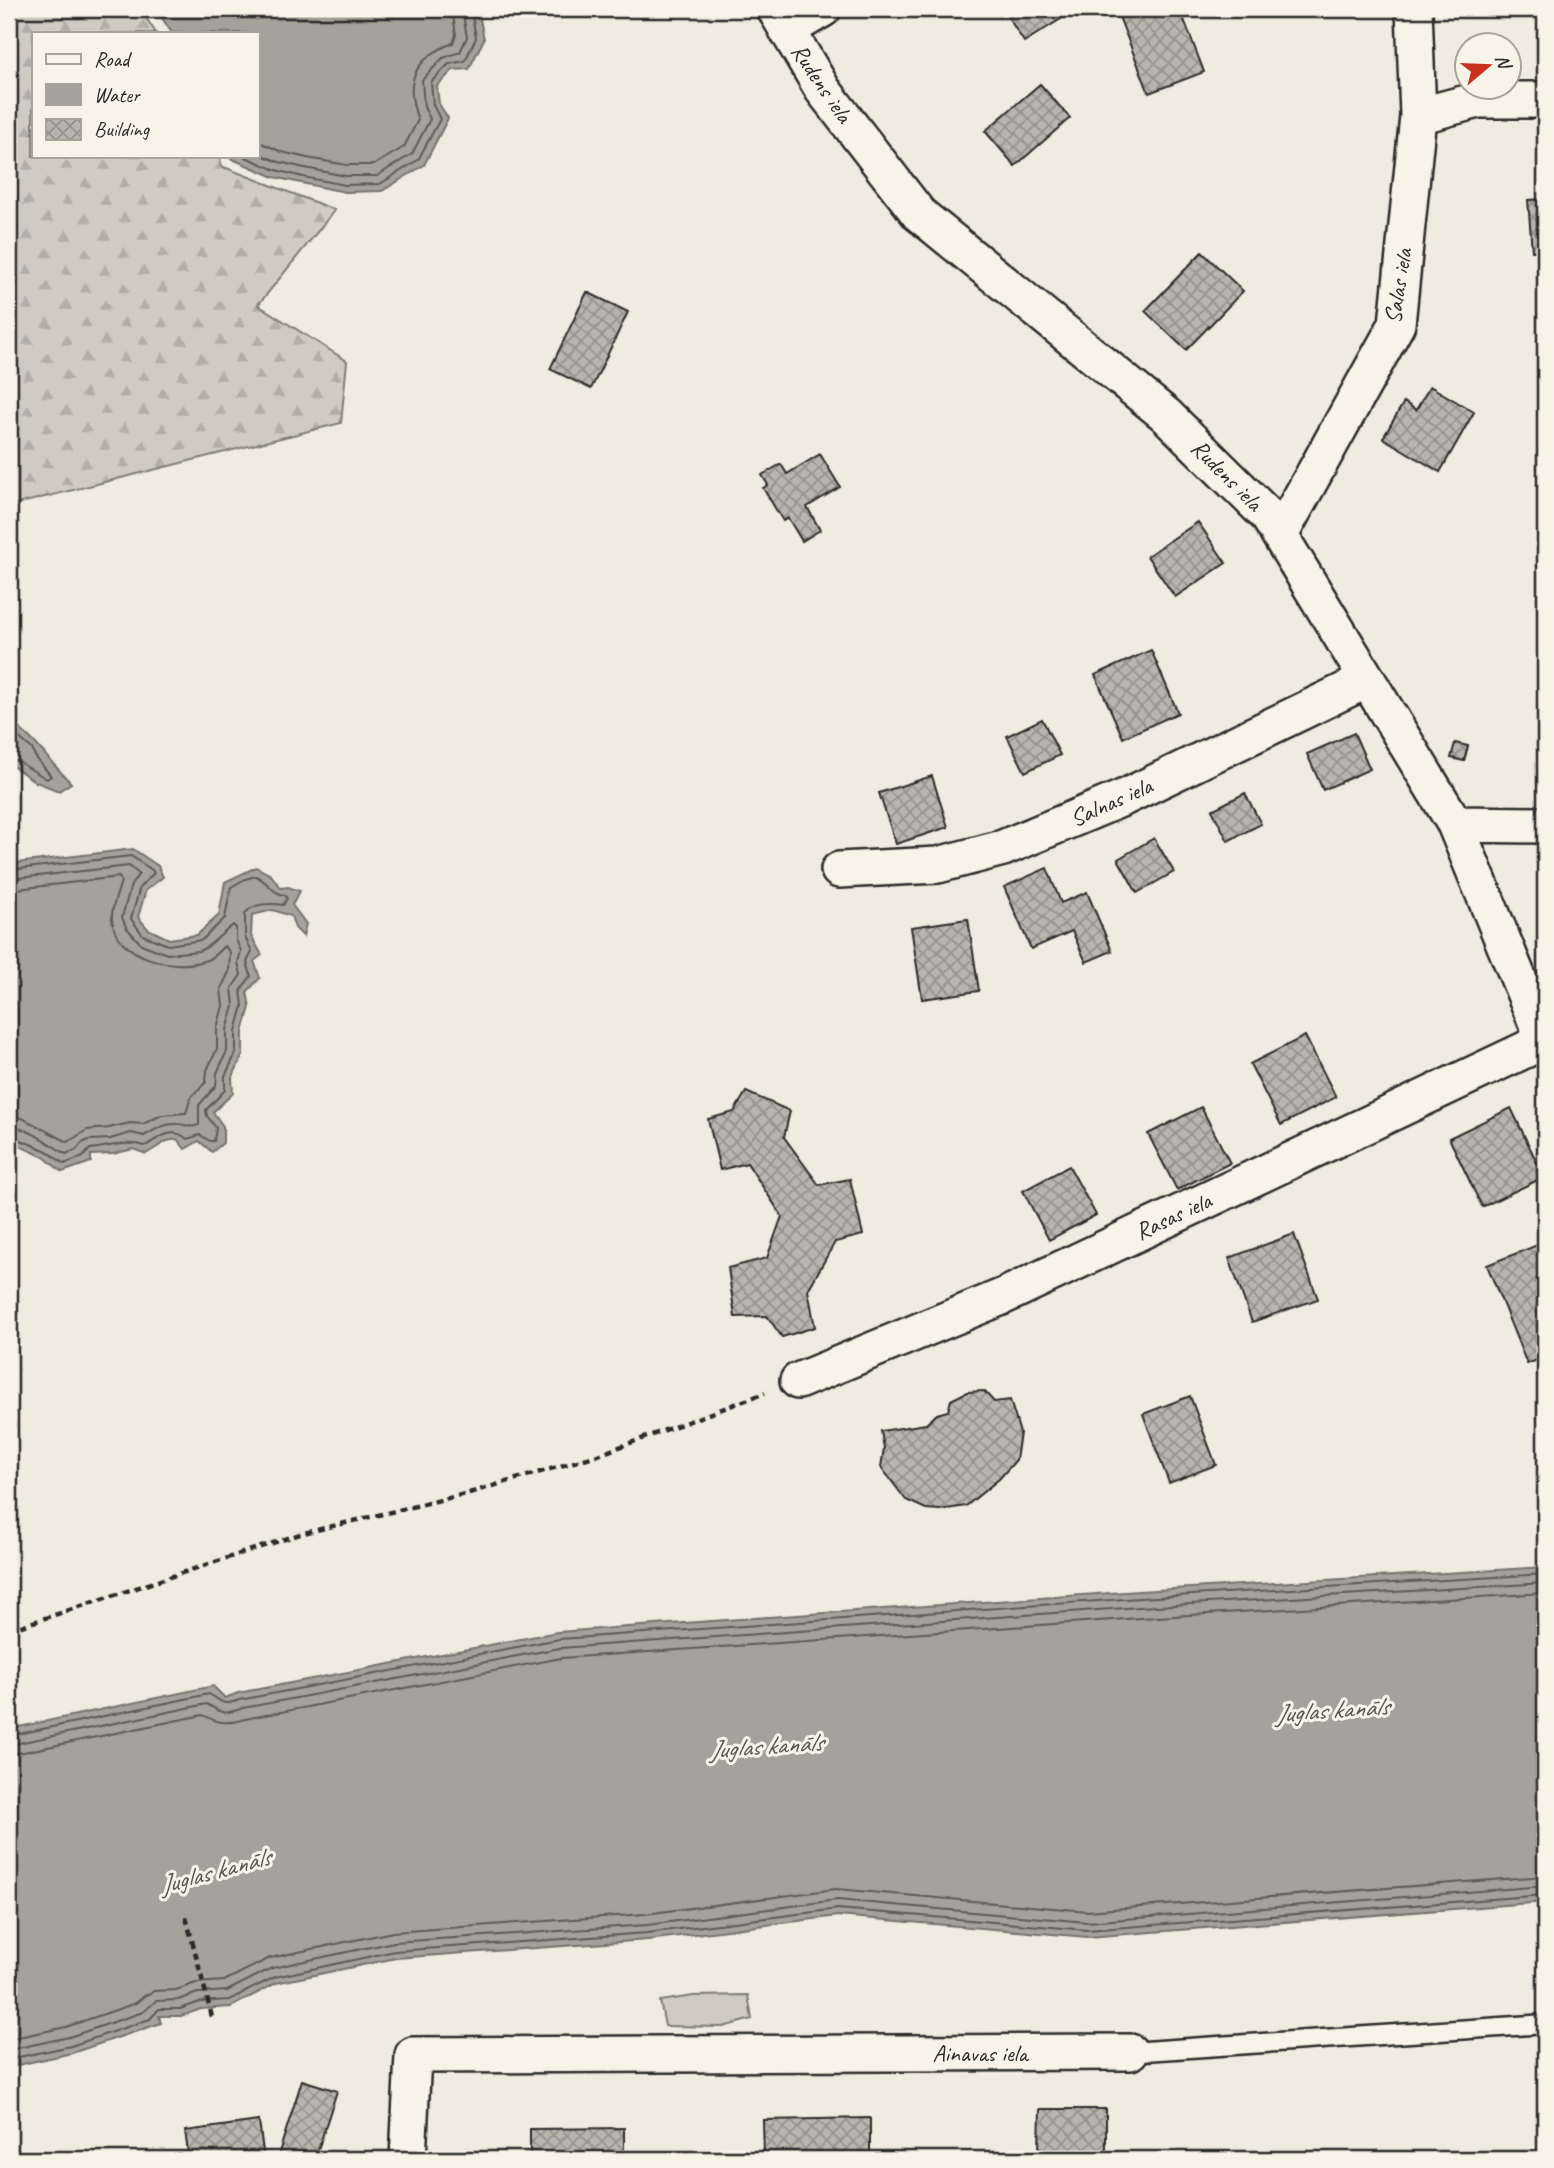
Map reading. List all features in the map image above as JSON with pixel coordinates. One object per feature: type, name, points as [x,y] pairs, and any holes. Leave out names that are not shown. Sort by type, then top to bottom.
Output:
[{"type":"street","points":[[781,20],[823,9]]},
{"type":"street","name":"Salas iela","points":[[1280,535],[1397,324],[1418,116],[1414,9]]},
{"type":"street","name":"Rudens iela","points":[[781,20],[823,90],[919,214],[1166,415],[1268,516],[1455,824],[1544,1042]]},
{"type":"street","points":[[1418,116],[1478,100],[1545,100]]},
{"type":"street","name":"Salnas iela","points":[[839,870],[937,865],[1003,848],[1125,797],[1367,680]]},
{"type":"street","points":[[1455,824],[1545,825]]},
{"type":"street","name":"Rasas iela","points":[[798,1381],[1004,1296],[1544,1042]]},
{"type":"street","name":"Ainavas iela","points":[[408,2159],[413,2055],[1130,2052]]},
{"type":"lane","name":"Ainavas iela","points":[[1130,2052],[1545,2024]]},
{"type":"path","points":[[9,1630],[300,1534],[470,1493],[598,1455],[798,1381]]},
{"type":"path","points":[[186,1917],[212,2017]]},
{"type":"green space","points":[[9,9],[140,9],[155,32],[32,32],[32,158],[220,158],[221,166],[335,210],[258,305],[347,361],[341,423],[9,506]]},
{"type":"green space","points":[[748,1995],[752,2019],[723,2027],[665,2026],[660,2001],[693,1996]]},
{"type":"water","points":[[156,9],[478,9],[484,39],[469,69],[453,70],[437,86],[439,104],[448,118],[424,165],[382,191],[345,192],[274,177],[230,158],[259,158],[259,32],[171,32]]},
{"type":"water","points":[[9,720],[34,742],[71,783],[59,791],[36,782],[14,767],[9,769]]},
{"type":"water","points":[[133,849],[158,866],[163,877],[146,890],[138,917],[148,929],[169,939],[197,935],[219,915],[225,882],[256,867],[271,875],[281,888],[300,891],[292,905],[306,924],[303,936],[295,928],[291,916],[273,910],[252,915],[251,936],[262,955],[254,961],[260,978],[247,992],[250,1007],[243,1032],[243,1055],[232,1078],[233,1093],[213,1112],[223,1126],[223,1143],[212,1152],[199,1141],[185,1149],[177,1139],[167,1141],[146,1154],[133,1149],[113,1154],[91,1155],[91,1162],[62,1172],[44,1157],[9,1141],[9,864]]},
{"type":"water","name":"Juglas kanāls","points":[[1545,1567],[1545,1902],[1087,1937],[838,1916],[648,1940],[396,1958],[276,1983],[231,2007],[201,2009],[181,2016],[159,2016],[161,2023],[72,2053],[9,2067],[9,1729],[213,1686],[225,1698],[238,1693],[557,1632],[1139,1591]]},
{"type":"building","points":[[1003,9],[1077,9],[1024,42]]},
{"type":"building","points":[[1116,9],[1180,9],[1204,72],[1149,93]]},
{"type":"building","points":[[1040,84],[1070,118],[1015,166],[985,131]]},
{"type":"building","points":[[1545,199],[1545,250],[1532,251],[1528,200]]},
{"type":"building","points":[[1202,252],[1243,291],[1186,350],[1145,311]]},
{"type":"building","points":[[587,292],[628,312],[591,389],[550,369]]},
{"type":"building","points":[[1430,386],[1474,412],[1440,472],[1383,438],[1404,402],[1416,410]]},
{"type":"building","points":[[820,454],[840,487],[807,507],[820,530],[802,541],[788,518],[783,521],[763,488],[768,485],[762,475],[781,464],[787,474]]},
{"type":"building","points":[[1198,522],[1226,563],[1175,597],[1147,556]]},
{"type":"building","points":[[1151,650],[1178,713],[1123,738],[1095,675]]},
{"type":"building","points":[[1042,719],[1060,755],[1025,772],[1007,736]]},
{"type":"building","points":[[1354,733],[1370,769],[1323,790],[1307,754]]},
{"type":"building","points":[[1455,743],[1468,746],[1464,761],[1451,758]]},
{"type":"building","points":[[932,776],[948,827],[896,844],[879,793]]},
{"type":"building","points":[[1245,793],[1261,824],[1228,841],[1212,810]]},
{"type":"building","points":[[1154,838],[1174,872],[1137,893],[1118,859]]},
{"type":"building","points":[[1047,868],[1061,903],[1087,892],[1112,951],[1086,962],[1072,931],[1031,949],[1004,887]]},
{"type":"building","points":[[968,919],[979,991],[922,999],[911,927]]},
{"type":"building","points":[[1305,1036],[1336,1097],[1281,1125],[1250,1064]]},
{"type":"building","points":[[746,1092],[790,1111],[784,1137],[819,1185],[850,1179],[863,1235],[835,1242],[808,1290],[815,1327],[782,1337],[767,1316],[735,1317],[728,1268],[767,1258],[782,1216],[747,1163],[720,1170],[708,1119],[734,1112]]},
{"type":"building","points":[[1201,1107],[1230,1163],[1177,1190],[1148,1134]]},
{"type":"building","points":[[1511,1108],[1544,1177],[1482,1207],[1449,1138]]},
{"type":"building","points":[[1069,1166],[1096,1215],[1049,1240],[1023,1191]]},
{"type":"building","points":[[1294,1234],[1318,1299],[1252,1322],[1229,1258]]},
{"type":"building","points":[[1545,1242],[1545,1357],[1527,1364],[1487,1265]]},
{"type":"building","points":[[984,1391],[994,1402],[1010,1400],[1020,1433],[1016,1460],[999,1479],[966,1506],[926,1509],[906,1500],[881,1467],[884,1448],[881,1431],[926,1424],[937,1414],[948,1411],[951,1400],[967,1392]]},
{"type":"building","points":[[1190,1396],[1216,1465],[1169,1483],[1143,1414]]},
{"type":"building","points":[[302,2080],[337,2091],[315,2159],[277,2159]]},
{"type":"building","points":[[1040,2109],[1106,2109],[1106,2159],[1013,2159],[1013,2151],[1039,2151]]},
{"type":"building","points":[[870,2118],[870,2159],[764,2159],[763,2120]]},
{"type":"building","points":[[259,2121],[264,2159],[189,2159],[185,2131]]},
{"type":"building","points":[[624,2128],[624,2159],[530,2159],[530,2129]]}]
